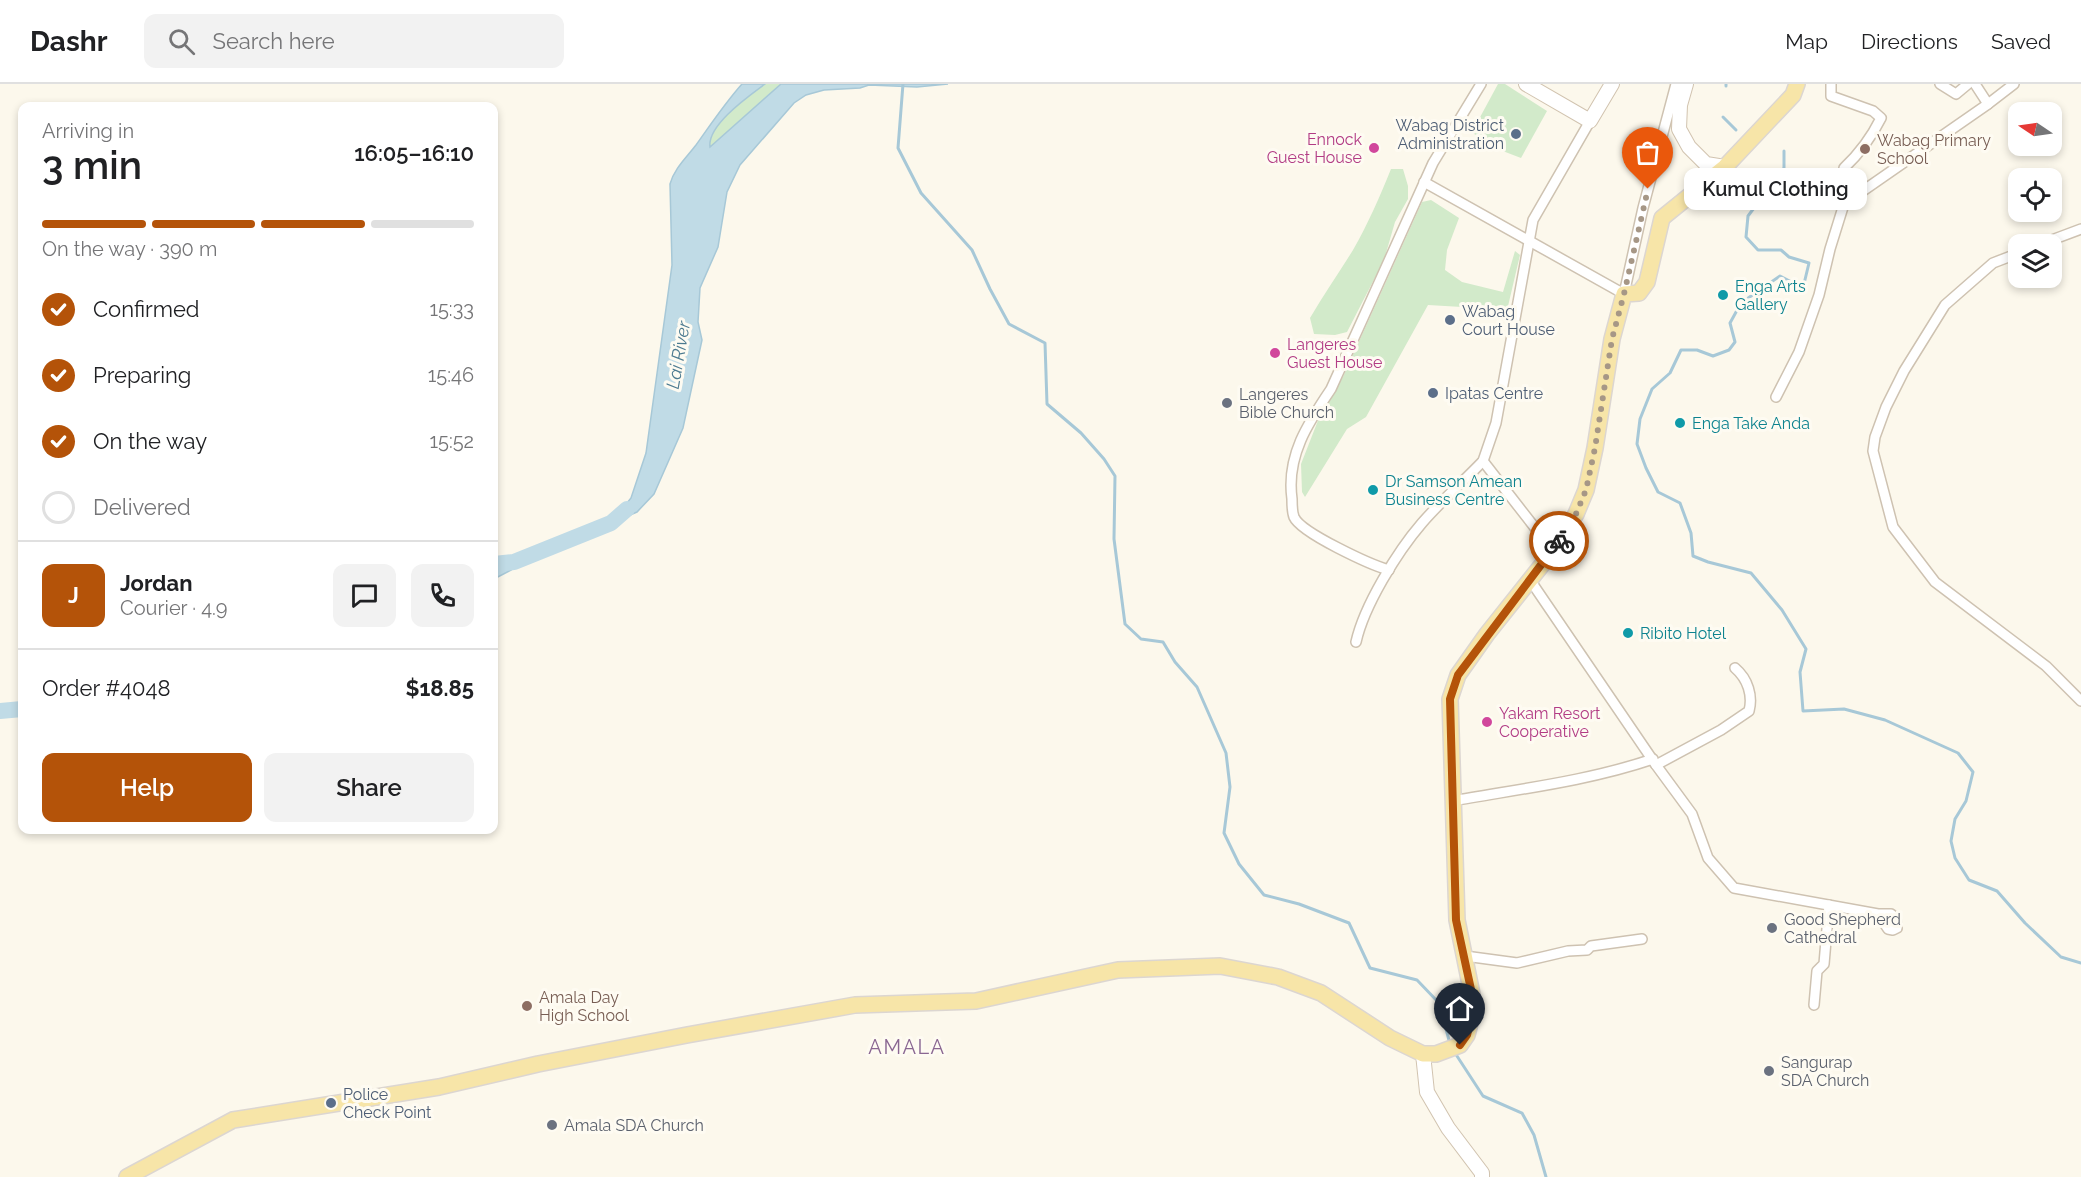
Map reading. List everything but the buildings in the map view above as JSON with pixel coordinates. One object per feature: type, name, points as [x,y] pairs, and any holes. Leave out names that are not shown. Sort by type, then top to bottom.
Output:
[{"type":"main road","points":[[127,1177],[233,1120],[439,1087],[538,1064],[855,1005],[976,1001],[1118,970],[1220,966],[1278,977],[1321,993],[1390,1038],[1430,1054],[1460,1045],[1467,1035],[1472,1016],[1472,994],[1456,920],[1450,699],[1458,675],[1553,550],[1576,514],[1586,490],[1612,339],[1624,294],[1639,293],[1647,282],[1662,218],[1725,167],[1793,95],[1797,84]]},
{"type":"street","points":[[1389,570],[1374,566],[1307,531],[1294,518],[1290,490],[1293,456],[1317,410],[1331,389],[1433,163],[1481,84]]},
{"type":"street","points":[[1526,84],[1590,121]]},
{"type":"street","points":[[1356,642],[1360,624],[1389,570],[1421,524],[1483,460],[1496,423],[1533,220],[1612,84]]},
{"type":"street","points":[[1424,182],[1624,294],[1643,208],[1676,84]]},
{"type":"street","points":[[1686,84],[1680,105],[1679,129],[1689,147],[1707,164],[1725,167]]},
{"type":"street","points":[[1831,84],[1831,96],[1873,111],[1881,118],[1870,139],[1844,168]]},
{"type":"street","points":[[1940,84],[1956,94],[1968,84]]},
{"type":"street","points":[[1975,84],[1988,104]]},
{"type":"street","points":[[1776,397],[1799,352],[1819,295],[1844,204],[2014,84]]},
{"type":"street","points":[[2062,236],[2081,229]]},
{"type":"street","points":[[2008,257],[1993,263],[1945,304],[1904,371],[1886,407],[1875,437],[1873,451],[1893,527],[1935,582],[2046,666],[2081,702]]},
{"type":"street","points":[[1483,460],[1553,550]]},
{"type":"street","points":[[1530,580],[1692,814],[1708,858],[1734,888],[1878,914]]},
{"type":"street","points":[[1452,801],[1654,762],[1721,730],[1749,711],[1752,699],[1743,674],[1736,668]]},
{"type":"street","points":[[1814,1005],[1817,971],[1824,964],[1829,905]]},
{"type":"street","points":[[1465,956],[1516,963],[1568,951],[1587,950],[1591,946],[1642,939]]},
{"type":"street","points":[[1430,1054],[1427,1092],[1448,1128],[1482,1173],[1482,1177]]},
{"type":"green space","points":[[765,84],[781,84],[710,147],[715,129],[722,120]]},
{"type":"green space","points":[[1498,84],[1505,84],[1547,111],[1521,158],[1487,145],[1472,132]]},
{"type":"green space","points":[[1391,169],[1403,169],[1408,186],[1408,199],[1395,222],[1384,260],[1347,332],[1335,335],[1314,334],[1310,318],[1348,259],[1374,210]]},
{"type":"green space","points":[[1431,200],[1459,218],[1447,250],[1445,270],[1462,282],[1503,292],[1515,251],[1520,255],[1505,319],[1462,307],[1428,305],[1366,417],[1347,429],[1305,497],[1302,492],[1301,464],[1319,418],[1343,377],[1422,202]]},
{"type":"water","points":[[742,84],[765,84],[740,103],[722,121],[711,138],[710,147],[781,84],[948,84],[917,87],[869,85],[860,88],[824,90],[806,95],[794,103],[740,165],[727,192],[718,247],[700,288],[698,322],[702,340],[683,428],[654,494],[637,512],[611,523],[631,498],[646,453],[672,265],[670,184],[674,173]]},
{"type":"water","points":[[533,555],[498,577],[498,558]]},
{"type":"waterway","points":[[903,84],[898,148],[921,193],[972,250],[1009,324],[1045,343],[1047,404],[1081,433],[1104,459],[1115,476],[1114,539],[1125,624],[1141,639],[1163,642],[1175,662],[1197,687],[1226,753],[1230,787],[1224,833],[1239,864],[1264,895],[1299,904],[1349,923],[1370,968],[1417,980],[1439,1003],[1450,1044]]},
{"type":"waterway","points":[[1723,117],[1736,130]]},
{"type":"waterway","points":[[1784,151],[1784,168],[1748,216],[1746,237],[1758,250],[1781,250],[1789,257],[1809,263],[1803,288],[1780,276],[1741,303],[1730,323],[1735,342],[1729,350],[1713,356],[1697,350],[1681,350],[1670,373],[1652,389],[1640,419],[1637,444],[1658,492],[1680,503],[1691,533],[1693,556],[1751,573],[1782,610],[1806,649],[1800,672],[1803,711],[1844,709],[1885,720],[1958,753],[1973,772],[1966,801],[1955,819],[1951,841],[1955,858],[1969,880],[1997,891],[2025,923],[2061,957],[2081,963]]},
{"type":"waterway","name":"Lai River","points":[[498,564],[514,562],[611,523],[627,509]]},
{"type":"waterway","name":"Lai River","points":[[0,711],[18,709]]},
{"type":"waterway","points":[[1455,1053],[1483,1096],[1522,1113],[1534,1135],[1546,1177]]},
{"type":"way so far","points":[[1559,541],[1576,514],[1586,490],[1612,339],[1648,189]]},
{"type":"place","name":"Wabag District Administration","points":[[1516,134]]},
{"type":"place","name":"Ennock Guest House","points":[[1374,148]]},
{"type":"place","name":"Wabag Primary School","points":[[1865,149]]},
{"type":"place","name":"Kumul Clothing","points":[[1648,189]]},
{"type":"place","name":"Enga Arts Gallery","points":[[1723,295]]},
{"type":"place","name":"Wabag Court House","points":[[1450,320]]},
{"type":"place","name":"Langeres Guest House","points":[[1275,353]]},
{"type":"place","name":"Ipatas Centre","points":[[1433,393]]},
{"type":"place","name":"Langeres Bible Church","points":[[1227,403]]},
{"type":"place","name":"Enga Take Anda","points":[[1680,423]]},
{"type":"place","name":"Dr Samson Amean Business Centre","points":[[1373,490]]},
{"type":"place","name":"Ribito Hotel","points":[[1628,633]]},
{"type":"place","name":"Yakam Resort Cooperative","points":[[1487,722]]},
{"type":"place","name":"Good Shepherd Cathedral","points":[[1772,928]]},
{"type":"place","name":"Amala Day High School","points":[[527,1006]]},
{"type":"place","name":"Sangurap SDA Church","points":[[1769,1071]]},
{"type":"place","name":"Police Check Point","points":[[331,1103]]},
{"type":"place","name":"Amala SDA Church","points":[[552,1125]]},
{"type":"district","name":"AMALA","points":[[907,1047]]},
{"type":"route","points":[[1460,1045],[1467,1035],[1472,1016],[1472,994],[1456,920],[1450,699],[1458,675],[1559,541]]}]
